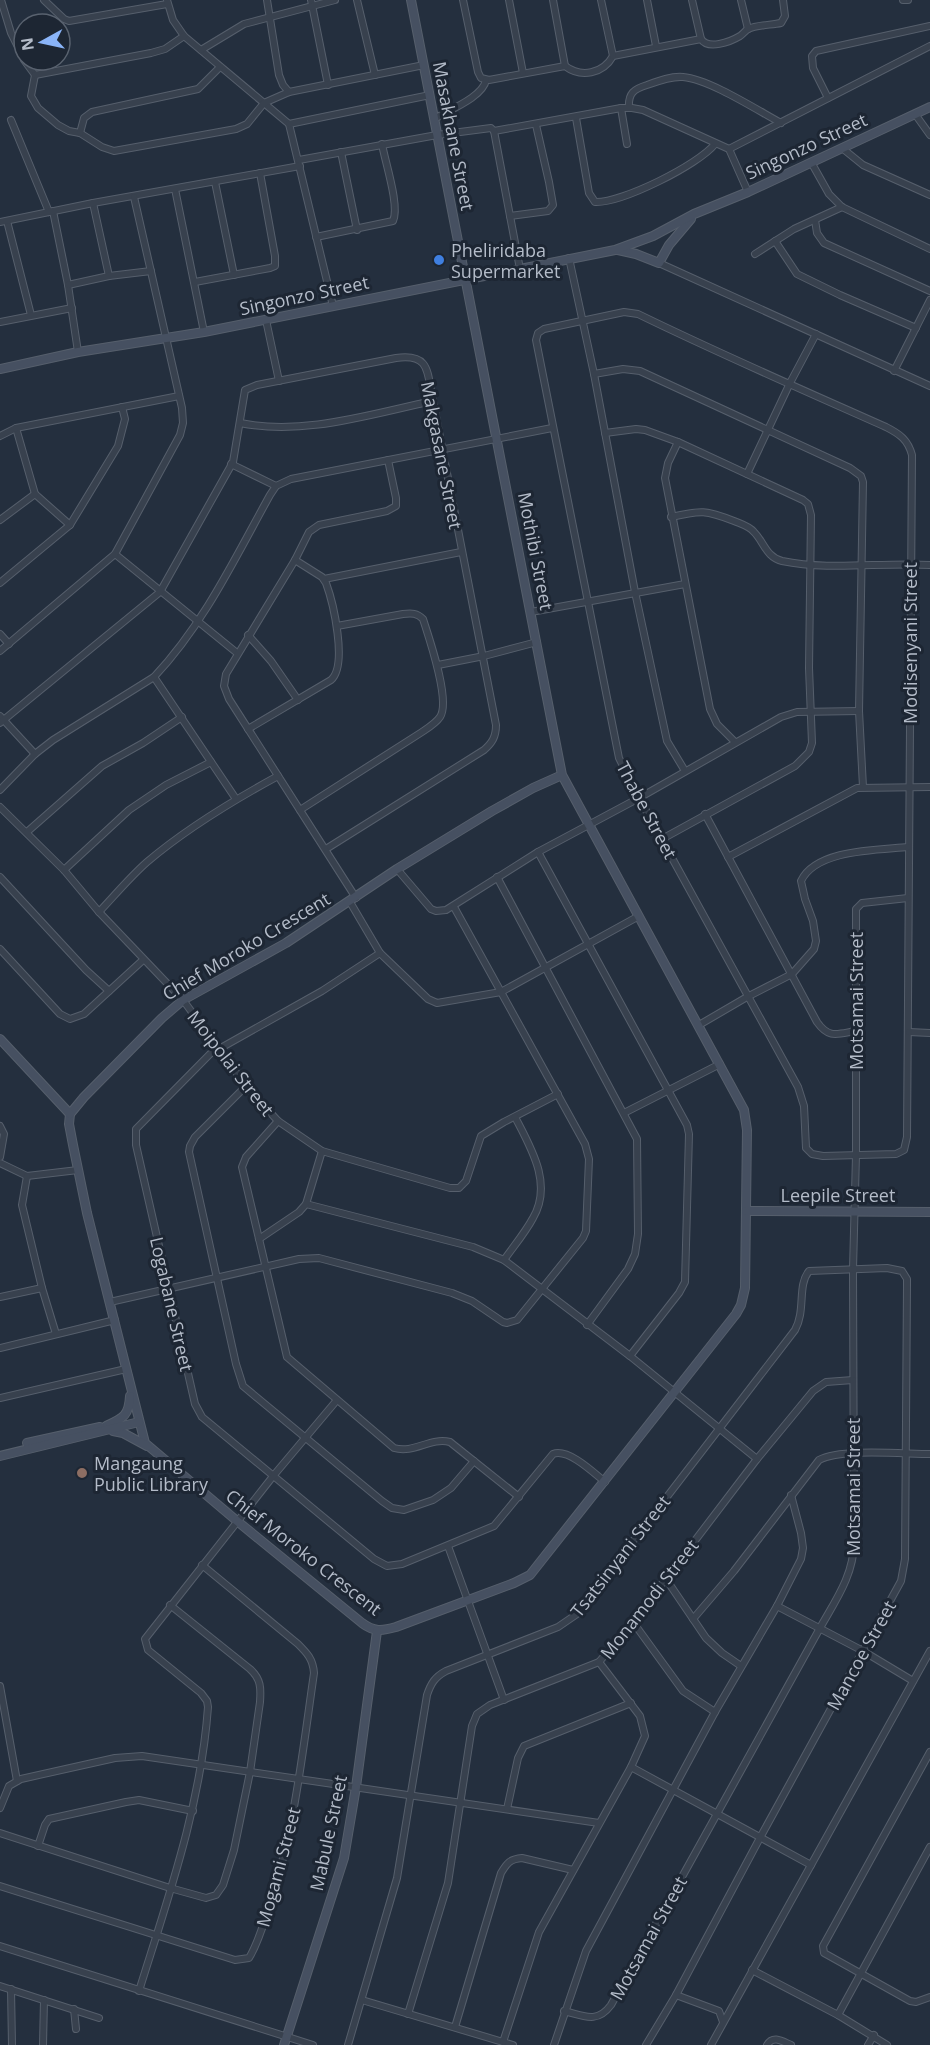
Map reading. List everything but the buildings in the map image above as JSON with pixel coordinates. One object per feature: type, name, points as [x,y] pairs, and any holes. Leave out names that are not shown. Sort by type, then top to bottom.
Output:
[{"type":"street","points":[[1,0],[12,35]]},
{"type":"street","points":[[44,0],[69,21],[167,2],[173,20],[183,36],[289,124],[333,306]]},
{"type":"street","points":[[267,0],[279,75],[289,92]]},
{"type":"street","points":[[201,50],[237,27],[312,2],[335,0]]},
{"type":"street","points":[[357,0],[375,75]]},
{"type":"street","name":"Masakhane Street","points":[[411,0],[465,278]]},
{"type":"street","points":[[463,0],[478,72],[481,78],[486,80],[566,66],[575,72],[597,71],[613,56],[700,39]]},
{"type":"street","points":[[509,0],[523,73]]},
{"type":"street","points":[[553,0],[566,66]]},
{"type":"street","points":[[601,0],[613,56]]},
{"type":"street","points":[[647,0],[656,46]]},
{"type":"street","points":[[692,0],[700,39],[705,44],[718,43],[740,36],[748,29],[783,21],[785,13],[783,0]]},
{"type":"street","points":[[741,0],[748,29]]},
{"type":"street","points":[[903,0],[908,0]]},
{"type":"street","points":[[312,2],[328,85]]},
{"type":"street","points":[[828,98],[813,69],[812,56],[816,51],[930,26]]},
{"type":"street","points":[[35,75],[151,53],[165,49],[183,36]]},
{"type":"street","points":[[31,315],[3,221],[260,173],[382,144],[484,128],[491,128],[494,131],[536,125],[621,108],[643,110],[729,149],[930,46]]},
{"type":"street","points":[[33,72],[35,75],[31,96],[38,108],[64,128],[80,133],[102,147],[114,151],[241,128],[264,104],[289,92],[424,65]]},
{"type":"street","points":[[80,133],[84,118],[92,112],[198,89],[220,67]]},
{"type":"street","points":[[629,108],[630,96],[634,90],[671,78],[682,77],[708,85],[781,123]]},
{"type":"street","points":[[434,119],[476,96],[485,86],[486,80]]},
{"type":"street","points":[[289,124],[430,95]]},
{"type":"street","name":"Singonzo Street","points":[[0,369],[78,352],[204,332],[465,278],[615,250],[653,236],[694,214],[748,192],[930,107]]},
{"type":"street","points":[[621,108],[627,144]]},
{"type":"street","points":[[915,114],[930,135]]},
{"type":"street","points":[[576,118],[589,193],[595,202],[603,202],[633,193],[704,155],[715,144]]},
{"type":"street","points":[[11,120],[51,211],[68,285],[78,352]]},
{"type":"street","points":[[510,216],[548,211],[553,205],[536,125]]},
{"type":"street","points":[[494,131],[520,269]]},
{"type":"street","points":[[316,237],[393,221],[394,207],[382,144]]},
{"type":"street","points":[[842,148],[863,165],[930,195]]},
{"type":"street","points":[[729,149],[748,192]]},
{"type":"street","points":[[341,152],[357,230]]},
{"type":"street","points":[[811,162],[829,194],[842,207],[930,249]]},
{"type":"street","points":[[195,282],[275,266],[260,173]]},
{"type":"street","points":[[215,182],[234,275]]},
{"type":"street","points":[[175,189],[204,332]]},
{"type":"street","points":[[0,651],[115,554],[178,442],[183,423],[179,396],[134,197]]},
{"type":"street","points":[[93,203],[109,276]]},
{"type":"street","points":[[754,254],[815,219],[842,207]]},
{"type":"street","name":"Singonzo Street","points":[[615,250],[636,254],[659,263],[669,245],[694,214]]},
{"type":"street","points":[[815,219],[817,233],[824,243],[930,291]]},
{"type":"street","points":[[775,241],[793,270],[802,277],[916,328]]},
{"type":"street","points":[[569,258],[667,741],[685,771]]},
{"type":"street","points":[[659,263],[930,386]]},
{"type":"street","points":[[68,285],[109,276],[151,271]]},
{"type":"street","name":"Mothibi Street","points":[[465,278],[562,775],[588,825]]},
{"type":"street","points":[[894,370],[930,300]]},
{"type":"street","points":[[0,322],[72,308]]},
{"type":"street","name":"Modisenyani Street","points":[[582,321],[612,313],[632,312],[886,427],[905,440],[912,455],[907,1137],[904,1150],[896,1154],[856,1155]]},
{"type":"street","points":[[266,320],[279,381]]},
{"type":"street","name":"Thabe Street","points":[[582,321],[544,329],[538,333],[536,340],[619,758],[801,1095],[806,1148],[815,1155],[856,1155]]},
{"type":"street","points":[[747,474],[816,334]]},
{"type":"street","name":"Makgasane Street","points":[[1,720],[160,592],[231,464],[245,390],[257,385],[412,356],[419,359],[426,369],[496,725],[495,735],[490,745],[326,849]]},
{"type":"street","points":[[594,374],[635,369],[850,468],[861,476],[863,482],[859,711],[863,786]]},
{"type":"street","points":[[0,436],[16,428],[179,396]]},
{"type":"street","points":[[240,423],[273,428],[306,426],[433,401]]},
{"type":"street","points":[[0,584],[70,525],[118,446],[125,419],[123,407]]},
{"type":"street","points":[[16,428],[35,494],[70,525]]},
{"type":"street","points":[[0,790],[35,754],[73,726],[154,677],[199,621],[276,486],[291,479],[552,428]]},
{"type":"street","points":[[605,433],[640,429],[678,442],[808,504],[812,522],[810,565],[812,743],[809,752],[795,766],[662,839]]},
{"type":"street","points":[[678,442],[665,471],[672,517],[710,709],[717,723],[735,742]]},
{"type":"street","points":[[388,460],[396,498],[394,508],[315,526],[309,532],[295,560],[226,674],[224,686],[229,699],[326,849],[380,953],[435,1003],[501,992],[639,916]]},
{"type":"street","points":[[231,464],[276,486]]},
{"type":"street","points":[[0,520],[35,494]]},
{"type":"street","points":[[672,517],[698,511],[712,512],[743,524],[753,531],[769,554],[777,560],[810,565],[930,565]]},
{"type":"street","points":[[324,579],[461,552]]},
{"type":"street","points":[[115,554],[237,653]]},
{"type":"street","points":[[248,729],[334,677],[337,671],[338,626],[332,600],[324,579],[295,560]]},
{"type":"street","points":[[531,612],[685,584]]},
{"type":"street","points":[[300,810],[422,732],[442,714],[443,704],[438,665],[423,619],[416,614],[370,619],[338,626]]},
{"type":"street","points":[[0,634],[9,644]]},
{"type":"street","points":[[248,635],[271,661],[298,700]]},
{"type":"street","points":[[438,665],[483,657],[537,642]]},
{"type":"street","points":[[154,677],[236,799]]},
{"type":"street","points":[[397,869],[431,909],[440,912],[454,907],[537,852],[639,798],[785,715],[859,711]]},
{"type":"street","points":[[27,832],[102,766],[143,743],[182,717]]},
{"type":"street","points":[[1,720],[35,754]]},
{"type":"street","points":[[64,870],[129,810],[174,780],[211,762]]},
{"type":"street","name":"Chief Moroko Crescent","points":[[70,1114],[162,1018],[183,1000],[286,943],[397,869],[492,810],[562,775]]},
{"type":"street","points":[[99,912],[146,863],[185,833],[236,799],[278,776]]},
{"type":"street","points":[[728,857],[863,786],[930,787]]},
{"type":"street","name":"Moipolai Street","points":[[0,807],[64,870],[99,912],[183,1000],[246,1086],[278,1121],[322,1151],[450,1188],[459,1188],[466,1181],[481,1136],[558,1094]]},
{"type":"street","points":[[705,814],[817,1022],[825,1033],[856,1031]]},
{"type":"street","name":"Chief Moroko Crescent","points":[[106,1428],[123,1433],[147,1446],[362,1623],[377,1631],[396,1627],[530,1575],[605,1482],[741,1305],[745,1287],[747,1123],[741,1103],[588,825]]},
{"type":"street","points":[[699,1025],[792,974],[808,958],[816,945],[813,921],[801,881],[804,875],[819,864],[846,853],[908,848]]},
{"type":"street","points":[[537,852],[689,1130],[686,1277],[679,1293],[630,1356]]},
{"type":"street","points":[[497,877],[638,1142],[637,1247],[628,1269],[587,1325]]},
{"type":"street","points":[[1,878],[86,970],[109,991]]},
{"type":"street","name":"Motsamai Street","points":[[564,2011],[597,2017],[607,2011],[820,1628],[852,1565],[854,1554],[853,1212],[856,1155],[857,907],[862,903],[908,898]]},
{"type":"street","points":[[110,1302],[299,1259],[319,1258],[452,1293],[472,1301],[499,1320],[507,1323],[518,1320],[583,1238],[587,1225],[588,1152],[454,907]]},
{"type":"street","points":[[0,949],[67,1018],[80,1017],[143,960]]},
{"type":"street","name":"Logabane Street","points":[[380,953],[322,991],[202,1060],[138,1126],[135,1132],[136,1145],[198,1411],[380,1563],[387,1566],[402,1564],[494,1526],[557,1452],[567,1454],[605,1482]]},
{"type":"street","points":[[909,1032],[930,1032]]},
{"type":"street","points":[[0,1039],[70,1114],[69,1124],[78,1170],[130,1386],[147,1446]]},
{"type":"street","points":[[624,1113],[720,1064]]},
{"type":"street","points":[[246,1086],[197,1135],[190,1146],[190,1159],[239,1377],[243,1386],[382,1501],[398,1510],[418,1506],[439,1497],[451,1488],[474,1461]]},
{"type":"street","points":[[504,1260],[534,1217],[539,1198],[539,1167],[515,1117]]},
{"type":"street","points":[[278,1121],[246,1157],[242,1165],[287,1357],[394,1448],[405,1450],[431,1442],[444,1440],[450,1442],[519,1497]]},
{"type":"street","points":[[0,1126],[4,1134],[0,1157]]},
{"type":"street","points":[[259,1239],[299,1212],[306,1204],[322,1151]]},
{"type":"street","points":[[0,1163],[27,1176],[78,1170]]},
{"type":"street","points":[[27,1176],[22,1205],[42,1288],[56,1334]]},
{"type":"street","points":[[306,1204],[473,1247],[504,1260],[630,1356],[757,1459]]},
{"type":"street","name":"Leepile Street","points":[[746,1211],[930,1212]]},
{"type":"street","name":"Tsatsinyani Street","points":[[348,2045],[397,1878],[431,1684],[435,1678],[446,1671],[558,1627],[572,1619],[795,1330],[802,1315],[802,1288],[806,1275],[814,1270],[853,1269]]},
{"type":"street","name":"Mancoe Street","points":[[646,2045],[676,1995],[898,1589],[904,1573],[907,1279],[902,1271],[896,1269],[853,1269]]},
{"type":"street","points":[[0,1298],[42,1288]]},
{"type":"street","points":[[0,1348],[115,1320]]},
{"type":"street","points":[[0,1398],[126,1369]]},
{"type":"street","name":"Monamodi Street","points":[[408,2014],[448,1883],[473,1719],[482,1709],[599,1662],[633,1622],[757,1459],[819,1385],[833,1381],[853,1380]]},
{"type":"street","points":[[0,1450],[106,1428],[127,1413],[130,1406],[130,1386]]},
{"type":"street","points":[[139,1991],[193,1812],[207,1722],[207,1701],[201,1693],[148,1650],[145,1644],[147,1634],[337,1400]]},
{"type":"street","points":[[0,1455],[139,1420]]},
{"type":"street","points":[[693,1619],[734,1571],[819,1460],[828,1456],[853,1454],[930,1454]]},
{"type":"street","points":[[554,2045],[586,1951],[715,1712],[777,1606],[803,1554],[801,1533],[791,1495]]},
{"type":"street","points":[[448,1546],[504,1700]]},
{"type":"street","name":"Mogami Street","points":[[0,1886],[235,1960],[249,1958],[258,1940],[280,1871],[298,1780],[314,1673],[311,1658],[298,1644],[202,1565]]},
{"type":"street","points":[[666,1579],[713,1645],[741,1666]]},
{"type":"street","points":[[0,1833],[206,1898],[213,1897],[219,1892],[234,1850],[250,1772],[260,1702],[259,1680],[250,1669],[170,1605]]},
{"type":"street","points":[[777,1606],[863,1651],[914,1681]]},
{"type":"street","points":[[633,1622],[682,1691],[715,1712]]},
{"type":"street","name":"Mabule Street","points":[[286,2041],[344,1858],[377,1631]]},
{"type":"street","points":[[711,2045],[930,1651]]},
{"type":"street","points":[[503,2042],[534,1944],[632,1767],[645,1736],[640,1716],[599,1662]]},
{"type":"street","points":[[0,1686],[16,1781]]},
{"type":"street","points":[[507,1809],[518,1758],[524,1746],[631,1703]]},
{"type":"street","points":[[930,1752],[824,1942],[825,1953],[910,2001],[916,2002],[930,1997]]},
{"type":"street","points":[[0,1808],[9,1786],[16,1781],[128,1756],[201,1764],[599,1823]]},
{"type":"street","points":[[632,1767],[811,1865]]},
{"type":"street","points":[[38,1846],[49,1820],[126,1802],[139,1800],[193,1812]]},
{"type":"street","points":[[838,2015],[930,1847]]},
{"type":"street","points":[[455,2027],[501,1873],[507,1862],[514,1858],[522,1858],[573,1870]]},
{"type":"street","points":[[0,1946],[286,2041],[313,2045]]},
{"type":"street","points":[[752,1970],[838,2015],[887,2045]]},
{"type":"street","points":[[0,1986],[99,2018]]},
{"type":"street","points":[[11,1989],[12,2045]]},
{"type":"street","points":[[676,1995],[719,2011],[723,2022]]},
{"type":"street","points":[[43,2045],[44,2000]]},
{"type":"street","points":[[362,2000],[513,2045]]},
{"type":"street","points":[[74,2009],[76,2029]]},
{"type":"street","points":[[868,2045],[874,2036]]},
{"type":"street","points":[[767,2045],[775,2039],[790,2045]]},
{"type":"place","name":"Pheliridaba Supermarket","points":[[439,260]]},
{"type":"place","name":"Mangaung Public Library","points":[[82,1473]]}]
